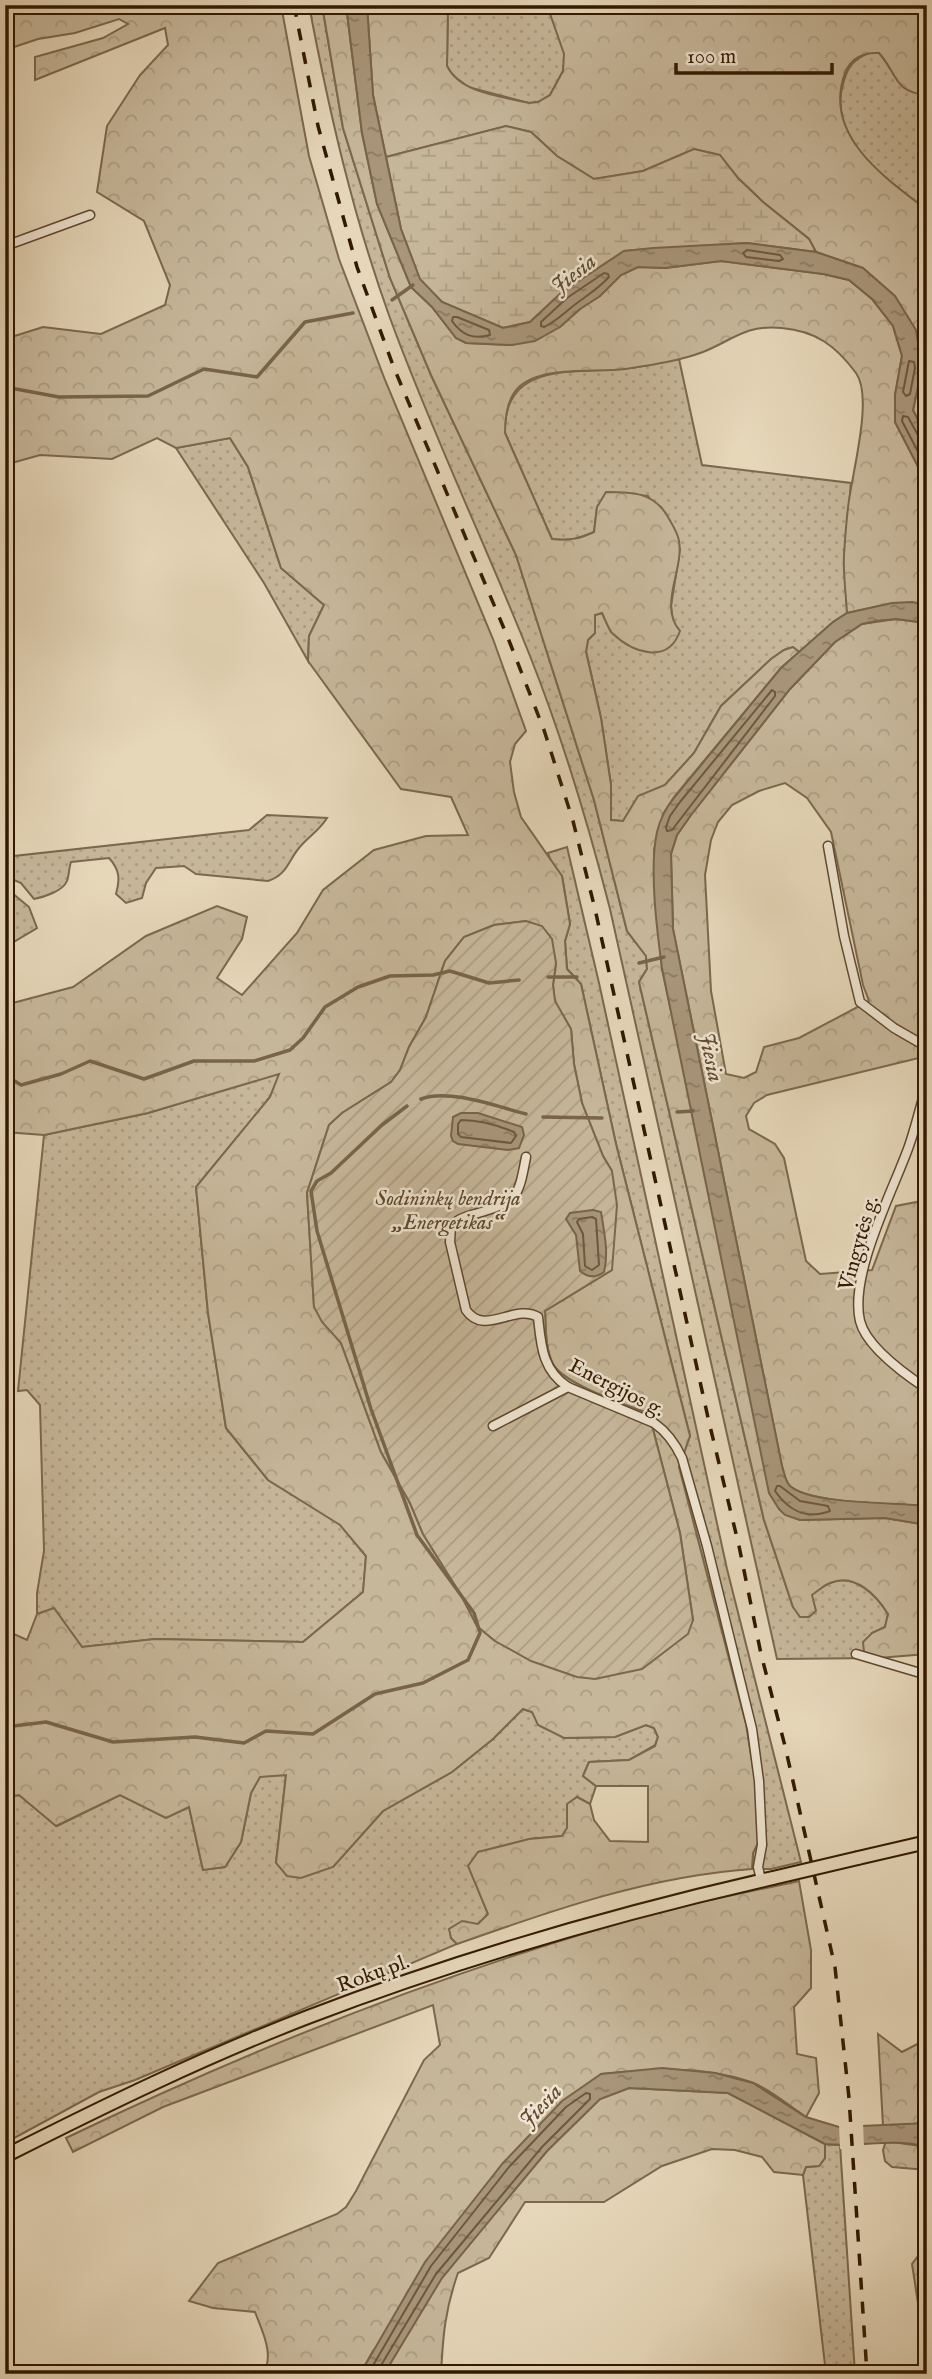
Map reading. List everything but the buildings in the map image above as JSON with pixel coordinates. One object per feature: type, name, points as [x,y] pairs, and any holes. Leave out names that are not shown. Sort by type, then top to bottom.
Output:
[{"type":"main road","name":"Rokų pl.","points":[[5,2156],[191,2066],[389,1987],[649,1907],[927,1842]]},
{"type":"street","points":[[5,246],[90,215]]},
{"type":"street","points":[[828,846],[844,936],[860,1002],[894,1028],[927,1047]]},
{"type":"street","name":"Vingytės g.","points":[[927,1084],[909,1144],[872,1242],[858,1302],[860,1322],[868,1338],[893,1363],[927,1389]]},
{"type":"street","name":"Energijos g.","points":[[526,1157],[520,1187],[515,1196],[501,1206],[463,1217],[451,1226],[450,1242],[466,1310],[470,1316],[480,1321],[524,1312],[538,1317],[545,1362],[559,1381],[654,1423],[670,1438],[682,1458],[708,1546],[752,1729],[759,1781],[762,1845],[758,1867],[767,1879]]},
{"type":"street","points":[[493,1426],[568,1387]]},
{"type":"street","points":[[856,1654],[927,1675]]},
{"type":"green space","points":[[5,5],[281,5],[309,156],[339,259],[385,380],[493,639],[526,731],[515,744],[510,762],[514,792],[521,817],[562,876],[570,924],[565,941],[567,969],[581,984],[616,1144],[690,1436],[679,1467],[746,1724],[755,1780],[759,1841],[753,1853],[752,1869],[676,1879],[602,1896],[457,1944],[451,1938],[449,1929],[462,1921],[478,1924],[488,1914],[468,1866],[478,1852],[529,1839],[562,1836],[567,1828],[567,1804],[577,1797],[590,1804],[594,1820],[610,1841],[648,1842],[648,1786],[596,1786],[583,1776],[589,1762],[629,1760],[655,1746],[658,1737],[654,1728],[646,1725],[615,1737],[564,1738],[538,1725],[532,1712],[523,1709],[493,1739],[452,1772],[383,1811],[333,1867],[301,1878],[287,1876],[276,1863],[286,1775],[260,1777],[251,1793],[241,1842],[225,1867],[203,1870],[189,1807],[166,1818],[120,1795],[56,1826],[19,1795],[5,1797],[5,1630],[27,1640],[37,1614],[54,1608],[82,1647],[155,1639],[303,1642],[363,1592],[366,1556],[340,1525],[268,1480],[226,1428],[208,1313],[196,1187],[270,1097],[279,1074],[148,1113],[44,1135],[5,1132],[5,1005],[73,987],[146,936],[217,906],[247,917],[242,939],[217,978],[242,995],[297,933],[323,890],[374,850],[426,836],[468,835],[451,797],[401,789],[308,661],[309,636],[324,605],[281,568],[248,467],[230,438],[176,448],[157,438],[112,459],[40,455],[5,465],[5,339],[43,327],[101,334],[165,305],[170,285],[144,221],[97,192],[107,126],[140,75],[168,45],[165,28],[35,80],[35,57],[103,38],[128,24],[119,19],[5,50]],"holes":[[[526,921],[556,963],[553,985],[555,1002],[571,1029],[574,1064],[582,1103],[603,1156],[612,1171],[612,1270],[545,1311],[546,1338],[553,1364],[559,1372],[596,1393],[649,1414],[680,1533],[693,1620],[495,1641],[477,1626],[423,1534],[410,1503],[381,1452],[341,1343],[314,1307],[307,1193],[329,1125],[342,1113],[391,1082],[400,1070],[426,1017],[445,961],[464,937],[494,925]]]},
{"type":"green space","points":[[309,5],[322,5],[343,128],[390,278],[431,375],[516,555],[594,800],[627,931],[646,956],[647,969],[639,982],[764,1520],[793,1607],[830,1583],[839,1580],[856,1583],[871,1593],[888,1614],[885,1627],[872,1633],[878,1658],[777,1659],[610,909],[593,845],[542,687],[423,403],[377,280],[343,163]]},
{"type":"green space","points":[[322,5],[346,5],[362,133],[377,204],[411,287],[432,307],[456,338],[466,343],[512,345],[560,327],[600,296],[621,275],[638,267],[665,268],[721,261],[824,274],[849,280],[872,299],[893,326],[902,356],[895,395],[895,422],[927,484],[927,605],[897,604],[847,613],[845,538],[863,400],[856,373],[841,355],[815,336],[782,328],[759,328],[703,352],[675,360],[625,369],[568,371],[540,376],[514,392],[507,409],[505,433],[552,539],[573,539],[594,532],[597,507],[606,492],[633,493],[649,498],[662,509],[678,538],[680,552],[671,610],[680,631],[674,642],[659,652],[630,646],[612,633],[602,613],[595,615],[595,633],[588,640],[586,652],[601,718],[611,785],[611,820],[623,821],[638,796],[665,785],[694,753],[721,706],[771,659],[793,647],[799,652],[781,668],[674,797],[663,814],[654,850],[662,969],[779,1509],[800,1520],[885,1518],[927,1525],[927,1654],[878,1658],[864,1652],[863,1642],[872,1633],[885,1627],[888,1614],[871,1593],[856,1583],[839,1580],[823,1587],[812,1595],[816,1611],[809,1617],[800,1617],[793,1607],[764,1520],[639,982],[647,969],[646,956],[627,931],[594,800],[516,555],[431,375],[390,278],[343,128]]},
{"type":"green space","points":[[367,5],[448,5],[447,66],[453,75],[472,88],[529,103],[538,102],[550,95],[563,71],[564,54],[547,5],[927,5],[927,95],[902,86],[879,53],[873,53],[863,55],[851,63],[845,73],[840,95],[842,116],[862,153],[893,184],[927,210],[927,438],[913,410],[922,368],[863,268],[816,252],[809,239],[763,202],[719,155],[694,149],[643,171],[594,179],[557,156],[531,132],[506,126],[386,157],[373,95]]},
{"type":"green space","points":[[448,5],[547,5],[565,54],[563,71],[550,95],[538,102],[529,103],[468,87],[451,74],[447,66]]},
{"type":"green space","points":[[869,53],[879,53],[897,80],[908,90],[927,95],[927,210],[865,157],[844,123],[840,104],[845,78],[855,61]]},
{"type":"green space","points":[[506,126],[531,132],[557,156],[594,179],[643,171],[694,149],[720,155],[738,178],[763,202],[809,239],[816,252],[747,243],[624,251],[562,292],[530,322],[503,328],[442,302],[420,280],[401,229],[386,157]]},
{"type":"green space","points":[[679,359],[702,465],[851,483],[844,560],[847,613],[799,652],[793,647],[771,659],[721,706],[694,753],[665,785],[638,797],[623,821],[611,820],[611,785],[601,718],[586,651],[588,640],[595,633],[595,615],[602,613],[611,632],[673,622],[671,606],[680,549],[648,496],[607,492],[597,507],[594,532],[573,539],[552,539],[505,433],[507,410],[515,394],[527,383],[543,376],[627,368]]},
{"type":"green space","points":[[230,438],[248,467],[281,568],[324,605],[309,636],[308,661],[264,583],[176,448]]},
{"type":"green space","points":[[896,619],[927,623],[927,1056],[767,1095],[754,1103],[746,1116],[749,1129],[775,1144],[784,1158],[806,1261],[820,1274],[872,1270],[896,1206],[927,1200],[927,1506],[834,1500],[800,1492],[787,1482],[673,929],[671,854],[677,835],[790,689],[835,642],[862,624]],"holes":[[[785,783],[807,798],[831,832],[863,985],[869,1001],[799,1038],[764,1047],[756,1072],[744,1078],[726,1074],[711,991],[705,875],[711,840],[718,822],[732,805],[759,791]]]},
{"type":"green space","points":[[267,815],[327,818],[299,848],[283,871],[268,881],[196,874],[184,866],[156,868],[146,883],[142,898],[126,903],[116,894],[118,875],[109,858],[71,862],[68,879],[62,888],[34,899],[21,883],[5,876],[5,857],[249,830]]},
{"type":"green space","points":[[567,847],[727,1569],[801,1862],[771,1869],[752,1869],[753,1853],[759,1841],[755,1780],[746,1724],[679,1467],[690,1436],[616,1144],[581,984],[567,969],[565,941],[570,924],[562,876],[552,865],[548,853]]},
{"type":"green space","points":[[5,887],[29,907],[37,928],[7,946]]},
{"type":"green space","name":"Sodininkų bendrija „Energetikas“","points":[[526,921],[542,926],[552,939],[556,963],[553,985],[555,1001],[571,1029],[574,1064],[582,1103],[603,1156],[612,1171],[617,1205],[612,1270],[545,1311],[549,1352],[553,1364],[569,1379],[649,1414],[680,1533],[693,1620],[688,1634],[642,1669],[595,1679],[577,1677],[531,1661],[495,1641],[477,1626],[423,1534],[410,1503],[381,1452],[341,1343],[322,1322],[314,1307],[307,1193],[329,1125],[342,1113],[391,1082],[400,1070],[426,1017],[445,961],[464,937],[494,925]]},
{"type":"green space","points":[[280,1073],[270,1097],[196,1187],[208,1313],[226,1428],[268,1480],[340,1524],[366,1556],[363,1592],[303,1642],[155,1639],[82,1647],[54,1609],[37,1614],[37,1593],[44,1551],[40,1405],[27,1390],[18,1391],[44,1135],[148,1113]]},
{"type":"green space","points":[[522,1709],[532,1712],[564,1738],[615,1737],[646,1725],[654,1728],[658,1737],[655,1745],[629,1760],[589,1762],[583,1776],[596,1786],[590,1804],[577,1797],[568,1804],[567,1828],[562,1836],[529,1839],[469,1866],[488,1914],[478,1924],[451,1938],[457,1944],[135,2080],[99,2092],[5,2143],[5,1797],[19,1795],[57,1826],[120,1795],[166,1818],[189,1807],[203,1870],[225,1867],[241,1842],[251,1793],[260,1776],[286,1775],[276,1862],[333,1867],[383,1811],[452,1772],[493,1739]]},
{"type":"green space","points":[[799,1881],[811,1950],[811,1988],[794,2007],[797,2054],[816,2058],[819,2093],[806,2117],[751,2082],[714,2073],[677,2070],[601,2074],[373,2351],[360,2374],[263,2374],[268,2351],[255,2312],[213,2308],[189,2301],[218,2263],[337,2214],[346,2207],[424,2060],[440,2045],[433,2005],[163,2107],[73,2152],[66,2138],[209,2072],[355,2012],[429,1985],[579,1935],[655,1913]]},
{"type":"green space","points":[[878,2034],[902,2052],[927,2039],[927,2123],[883,2126]]},
{"type":"green space","points":[[629,2088],[728,2093],[825,2144],[825,2158],[819,2166],[806,2167],[803,2175],[774,2172],[762,2157],[735,2150],[712,2149],[662,2166],[604,2202],[525,2202],[489,2258],[458,2273],[445,2323],[441,2374],[384,2374],[441,2278],[547,2151],[600,2099]]},
{"type":"green space","points":[[886,2141],[927,2147],[927,2170],[892,2167],[885,2161],[883,2150]]},
{"type":"green space","points":[[825,2144],[840,2145],[855,2374],[841,2374],[838,2368],[825,2365],[803,2175],[806,2167],[819,2166],[825,2158]]},
{"type":"green space","points":[[927,2244],[927,2329],[922,2329],[912,2264]]},
{"type":"water","points":[[346,5],[367,5],[373,95],[401,229],[420,279],[442,302],[503,328],[530,322],[562,292],[624,251],[653,248],[747,243],[816,252],[863,268],[895,296],[916,330],[922,368],[913,410],[927,438],[927,484],[895,422],[895,395],[902,356],[893,326],[872,299],[849,280],[823,274],[721,261],[665,268],[638,267],[621,275],[600,296],[560,327],[535,341],[512,345],[466,343],[456,338],[432,307],[411,287],[377,204],[362,133]]},
{"type":"water","points":[[912,602],[927,605],[927,623],[896,619],[862,624],[835,642],[790,689],[691,815],[677,835],[671,854],[673,929],[786,1479],[790,1486],[816,1497],[927,1506],[927,1525],[885,1518],[800,1520],[785,1515],[769,1493],[662,968],[655,900],[655,847],[660,823],[671,802],[781,668],[847,613],[892,603]]},
{"type":"water","points":[[461,1113],[478,1113],[522,1127],[524,1135],[519,1148],[508,1150],[458,1144],[453,1141],[453,1117]]},
{"type":"water","points":[[593,1210],[601,1212],[606,1257],[604,1272],[592,1276],[580,1271],[576,1235],[566,1219],[570,1213]]},
{"type":"water","points":[[662,2068],[715,2073],[753,2083],[806,2117],[839,2127],[927,2123],[927,2147],[902,2143],[825,2144],[728,2093],[629,2088],[600,2099],[547,2151],[442,2278],[384,2374],[360,2374],[425,2262],[503,2163],[562,2101],[601,2074]]},
{"type":"pier","points":[[863,2123],[864,2147],[840,2149],[839,2124]]},
{"type":"waterway","points":[[5,8],[8,5]]},
{"type":"waterway","points":[[392,300],[413,285]]},
{"type":"waterway","points":[[5,387],[59,397],[148,396],[204,369],[257,377],[305,322],[353,313]]},
{"type":"waterway","points":[[639,963],[664,957]]},
{"type":"waterway","points":[[5,1075],[21,1085],[61,1074],[90,1061],[144,1079],[194,1061],[254,1061],[290,1050],[303,1038],[325,1007],[358,987],[390,976],[433,975],[450,971],[489,983],[519,980]]},
{"type":"waterway","points":[[548,977],[577,977]]},
{"type":"waterway","points":[[421,1099],[432,1096],[459,1097],[526,1114]]},
{"type":"waterway","points":[[5,1727],[46,1722],[113,1742],[195,1737],[244,1743],[266,1731],[313,1734],[375,1694],[423,1683],[468,1660],[480,1633],[474,1613],[417,1535],[371,1409],[317,1231],[311,1191],[317,1181],[331,1173],[382,1125],[407,1106]]},
{"type":"waterway","points":[[677,1112],[693,1111]]},
{"type":"waterway","points":[[543,1117],[602,1118]]},
{"type":"railway","points":[[294,5],[318,126],[357,267],[394,368],[544,730],[573,821],[595,909],[761,1654],[785,1746],[835,1967],[849,2098],[867,2374]]},
{"type":"water label","name":"Jiesia","points":[[573,273]]},
{"type":"water label","name":"Jiesia","points":[[712,1057]]},
{"type":"water label","name":"Jiesia","points":[[540,2105]]}]
